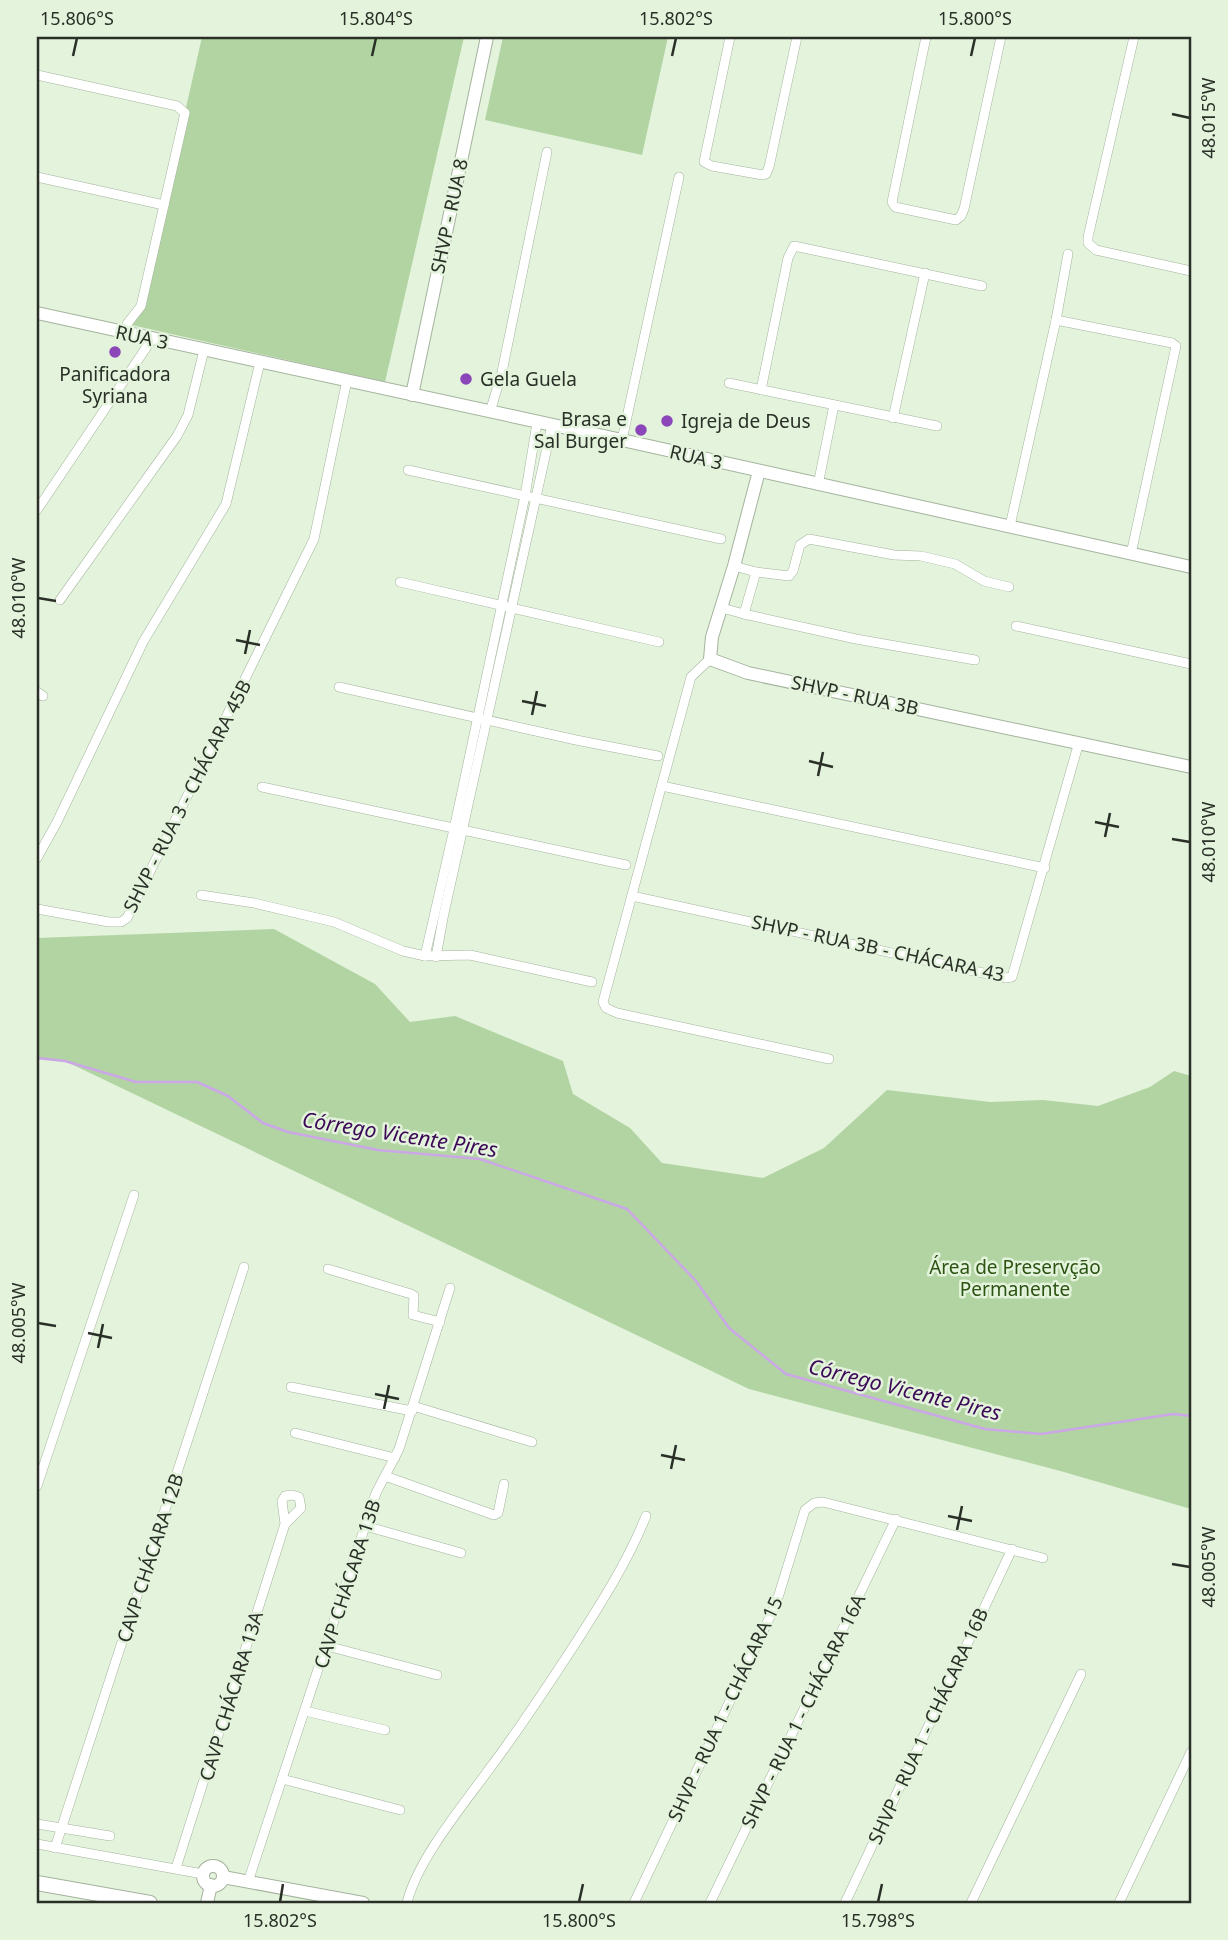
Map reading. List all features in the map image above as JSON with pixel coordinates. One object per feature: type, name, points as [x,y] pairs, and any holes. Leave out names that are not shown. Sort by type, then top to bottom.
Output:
[{"type":"main road","points":[[37,1883],[149,1903]]},
{"type":"street","name":"SHVP - RUA 8","points":[[412,395],[487,37]]},
{"type":"street","points":[[730,37],[704,162],[712,166],[762,175],[766,174],[769,167],[797,37]]},
{"type":"street","points":[[926,37],[892,202],[895,207],[956,220],[964,209],[1001,37]]},
{"type":"street","points":[[1134,37],[1088,243],[1096,250],[1191,271]]},
{"type":"street","points":[[37,75],[182,108],[185,113],[141,306],[127,324],[131,334]]},
{"type":"street","points":[[490,412],[502,372],[547,152]]},
{"type":"street","points":[[37,177],[164,205]]},
{"type":"street","points":[[622,440],[679,177]]},
{"type":"street","points":[[761,390],[788,258],[794,246],[982,286]]},
{"type":"street","points":[[1010,526],[1068,254]]},
{"type":"street","points":[[893,418],[925,273]]},
{"type":"street","name":"RUA 3","points":[[37,313],[1191,567]]},
{"type":"street","points":[[1056,320],[1176,346],[1131,554]]},
{"type":"street","points":[[37,510],[152,339]]},
{"type":"street","points":[[60,600],[177,436],[188,415],[204,350]]},
{"type":"street","points":[[37,858],[143,642],[226,504],[260,362]]},
{"type":"street","name":"SHVP - RUA 3 - CHÁCARA 45B","points":[[37,909],[109,922],[121,922],[127,918],[308,553],[323,503],[347,380]]},
{"type":"street","points":[[729,383],[937,426]]},
{"type":"street","points":[[818,485],[834,405]]},
{"type":"street","points":[[436,957],[482,719],[500,606],[525,496],[537,423]]},
{"type":"street","points":[[482,719],[511,609],[552,425]]},
{"type":"street","points":[[530,466],[542,469]]},
{"type":"street","points":[[408,470],[721,539]]},
{"type":"street","points":[[759,471],[712,637],[710,659],[691,677],[604,997],[606,1008],[617,1013],[829,1059]]},
{"type":"street","points":[[734,566],[785,577],[791,575],[800,545],[809,539],[894,555],[921,556],[955,564],[984,582],[1009,587]]},
{"type":"street","points":[[744,614],[756,572]]},
{"type":"street","points":[[400,582],[659,642]]},
{"type":"street","points":[[722,608],[856,639],[975,660]]},
{"type":"street","points":[[1016,626],[1191,664]]},
{"type":"street","name":"SHVP - RUA 3B","points":[[710,659],[748,673],[1191,767]]},
{"type":"street","points":[[339,687],[658,756]]},
{"type":"street","name":"SHVP - RUA 3B - CHÁCARA 43","points":[[632,896],[1006,978],[1015,974],[1079,742]]},
{"type":"street","points":[[662,786],[1045,868]]},
{"type":"street","points":[[262,788],[626,865]]},
{"type":"street","points":[[425,956],[459,830]]},
{"type":"street","points":[[201,895],[264,905],[334,922],[402,951],[436,957],[470,955],[592,982]]},
{"type":"street","points":[[37,1486],[134,1195]]},
{"type":"street","name":"CAVP CHÁCARA 12B","points":[[55,1848],[244,1267]]},
{"type":"street","points":[[328,1269],[411,1294],[414,1296],[411,1312],[413,1315],[440,1322]]},
{"type":"street","name":"CAVP CHÁCARA 13B","points":[[248,1882],[376,1493],[396,1458],[450,1288]]},
{"type":"street","points":[[291,1387],[412,1408],[532,1442]]},
{"type":"street","points":[[295,1433],[396,1458]]},
{"type":"street","points":[[385,1476],[491,1515],[498,1513],[504,1484]]},
{"type":"street","name":"SHVP - RUA 1 - CHÁCARA 15","points":[[634,1903],[776,1604],[805,1510],[814,1503],[823,1502],[896,1519]]},
{"type":"street","points":[[407,1903],[412,1886],[446,1829],[550,1683],[619,1574],[646,1516]]},
{"type":"street","points":[[896,1519],[1043,1558]]},
{"type":"street","name":"SHVP - RUA 1 - CHÁCARA 16A","points":[[710,1903],[896,1519]]},
{"type":"street","name":"CAVP CHÁCARA 13A","points":[[176,1868],[285,1524]]},
{"type":"street","points":[[365,1526],[461,1553]]},
{"type":"street","name":"SHVP - RUA 1 - CHÁCARA 16B","points":[[845,1903],[1012,1549]]},
{"type":"street","points":[[327,1646],[437,1675]]},
{"type":"street","points":[[971,1903],[1081,1674]]},
{"type":"street","points":[[305,1711],[385,1730]]},
{"type":"street","points":[[1119,1903],[1191,1752]]},
{"type":"street","points":[[282,1779],[400,1810]]},
{"type":"street","points":[[37,1824],[110,1836]]},
{"type":"street","points":[[37,1844],[176,1868],[207,1880],[219,1884],[223,1877],[220,1868],[212,1865],[205,1870],[207,1880],[207,1903]]},
{"type":"street","points":[[223,1877],[363,1903]]},
{"type":"green space","points":[[202,37],[464,37],[385,382],[127,324],[141,306]]},
{"type":"green space","points":[[503,37],[668,37],[642,155],[485,120]]},
{"type":"green space","name":"Área de Preservção Permanente","points":[[274,929],[375,984],[410,1022],[455,1016],[563,1061],[573,1094],[630,1128],[662,1163],[763,1178],[824,1148],[887,1090],[990,1102],[1043,1100],[1098,1106],[1150,1087],[1174,1071],[1191,1076],[1191,1509],[1064,1472],[749,1389],[65,1061],[37,1058],[37,938]]},
{"type":"waterway","name":"Córrego Vicente Pires","points":[[37,1058],[65,1061],[136,1082],[197,1082],[228,1096],[263,1123],[288,1132],[378,1150],[480,1159],[627,1209],[696,1281],[729,1328],[786,1374],[985,1429],[1041,1434],[1173,1414],[1191,1416]]},
{"type":"place","name":"Panificadora Syriana","points":[[115,352]]},
{"type":"place","name":"Gela Guela","points":[[466,379]]},
{"type":"place","name":"Igreja de Deus","points":[[667,421]]},
{"type":"place","name":"Brasa e Sal Burger","points":[[641,430]]}]
